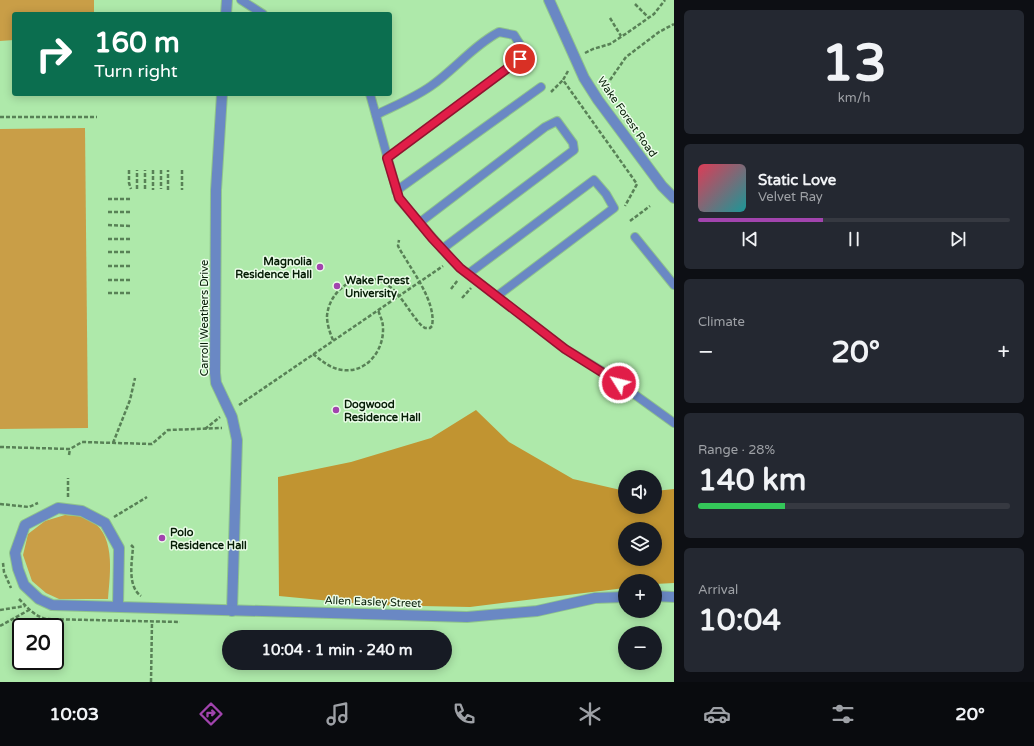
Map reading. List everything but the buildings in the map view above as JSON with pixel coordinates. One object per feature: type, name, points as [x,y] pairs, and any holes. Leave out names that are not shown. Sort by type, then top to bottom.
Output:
[{"type":"street","points":[[226,12],[227,0]]},
{"type":"street","name":"Wake Forest Road","points":[[549,0],[584,78],[598,100],[662,186],[674,198]]},
{"type":"street","name":"Carroll Weathers Drive","points":[[222,96],[216,190],[216,383],[232,417],[237,440],[232,611]]},
{"type":"street","name":"Allen Easley Street","points":[[118,607],[119,548],[105,523],[82,511],[58,508],[25,525],[16,553],[18,569],[24,585],[39,600],[52,605],[467,618],[537,611],[595,598],[618,597]]},
{"type":"street","points":[[662,596],[674,597]]},
{"type":"lane","points":[[241,0],[260,12]]},
{"type":"lane","points":[[376,115],[408,99],[431,85],[486,39],[499,32],[514,35],[522,46],[520,59],[387,158]]},
{"type":"lane","points":[[396,191],[540,87]]},
{"type":"lane","points":[[371,96],[399,198],[442,249],[460,268],[565,349],[602,371],[674,423]]},
{"type":"lane","points":[[419,223],[545,127],[557,121],[573,143],[574,150],[442,249]]},
{"type":"lane","points":[[468,274],[594,180],[606,194],[614,208],[497,296]]},
{"type":"lane","points":[[635,237],[674,285]]},
{"type":"path","points":[[593,49],[610,44],[654,14],[664,0]]},
{"type":"path","points":[[635,4],[648,17]]},
{"type":"path","points":[[610,18],[621,36]]},
{"type":"path","points":[[610,80],[626,57],[659,32],[674,24]]},
{"type":"path","points":[[551,92],[563,80]]},
{"type":"path","points":[[0,117],[97,117]]},
{"type":"path","points":[[129,170],[129,183],[131,189]]},
{"type":"path","points":[[137,170],[137,189]]},
{"type":"path","points":[[145,170],[145,190]]},
{"type":"path","points":[[153,170],[153,190]]},
{"type":"path","points":[[161,170],[161,189]]},
{"type":"path","points":[[168,170],[168,190]]},
{"type":"path","points":[[182,170],[182,190]]},
{"type":"path","points":[[624,208],[637,184]]},
{"type":"path","points":[[108,199],[131,199]]},
{"type":"path","points":[[630,221],[650,206]]},
{"type":"path","points":[[108,212],[131,212]]},
{"type":"path","points":[[108,225],[131,226]]},
{"type":"path","points":[[108,239],[131,239]]},
{"type":"path","points":[[333,340],[328,328],[327,317],[329,306],[334,295],[342,287],[352,281],[370,278],[380,281],[390,287],[399,296],[416,320],[425,328],[430,328],[433,322],[432,313],[426,295],[420,281],[398,246],[399,240]]},
{"type":"path","points":[[108,252],[131,252]]},
{"type":"path","points":[[108,266],[131,266]]},
{"type":"path","points":[[236,407],[443,266]]},
{"type":"path","points":[[108,280],[130,280]]},
{"type":"path","points":[[108,293],[130,293]]},
{"type":"path","points":[[313,354],[332,368],[354,370],[364,366],[373,359],[379,350],[383,339],[383,328],[378,310]]},
{"type":"path","points":[[113,443],[130,400],[135,378]]},
{"type":"path","points":[[205,429],[222,416]]},
{"type":"path","points":[[0,447],[70,449],[82,442],[152,444],[168,430],[235,427]]},
{"type":"path","points":[[69,455],[70,449]]},
{"type":"path","points":[[62,498],[69,497],[68,478]]},
{"type":"path","points":[[111,519],[147,497]]},
{"type":"path","points":[[25,511],[29,507],[42,502]]},
{"type":"path","points":[[0,504],[29,507]]},
{"type":"path","points":[[3,556],[4,572],[12,590]]},
{"type":"path","points":[[16,596],[29,610],[46,619],[152,622],[151,682]]},
{"type":"path","points":[[0,610],[26,606]]},
{"type":"path","points":[[0,626],[29,610]]},
{"type":"shaded area","points":[[0,0],[94,0],[94,12],[12,12],[12,40],[0,41]]},
{"type":"shaded area","points":[[85,128],[88,428],[0,429],[0,129]]},
{"type":"shaded area","points":[[476,410],[509,442],[573,479],[618,489],[618,514],[662,514],[662,490],[674,489],[674,583],[662,584],[662,574],[618,574],[618,589],[470,607],[373,605],[279,596],[278,477],[351,462],[431,438]]},
{"type":"shaded area","points":[[65,515],[84,517],[96,524],[103,532],[107,542],[110,565],[108,599],[59,599],[46,593],[32,581],[23,555],[28,534],[45,521]]},
{"type":"place","name":"Magnolia Residence Hall","points":[[320,267]]},
{"type":"place","name":"Wake Forest University","points":[[337,286]]},
{"type":"place","name":"Dogwood Residence Hall","points":[[336,410]]},
{"type":"place","name":"Polo Residence Hall","points":[[162,538]]},
{"type":"route","points":[[520,59],[387,158],[399,198],[432,238],[460,268],[565,349],[619,383]]}]
